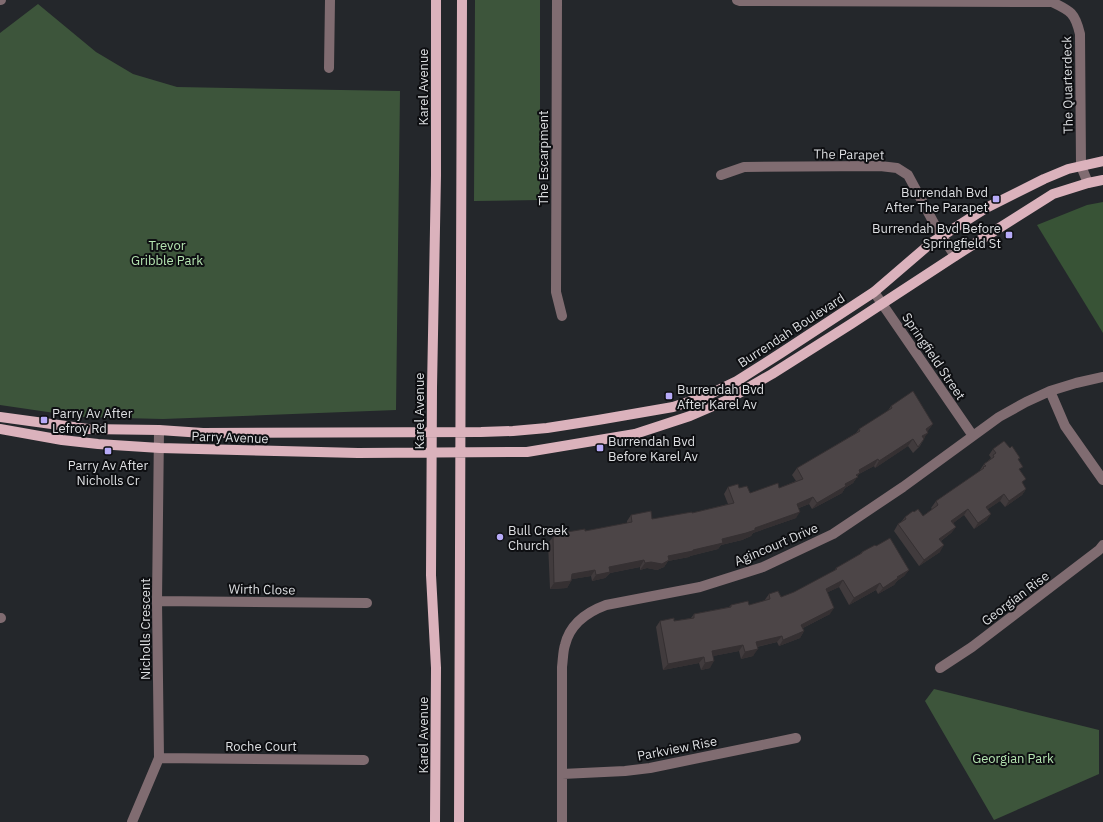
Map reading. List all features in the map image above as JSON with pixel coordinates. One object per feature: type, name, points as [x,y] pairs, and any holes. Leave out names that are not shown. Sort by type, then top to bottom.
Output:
[{"type":"main road","name":"Karel Avenue","points":[[435,822],[436,668],[431,575],[436,175],[436,0]]},
{"type":"main road","points":[[459,822],[462,0]]},
{"type":"main road","name":"Burrendah Boulevard","points":[[460,432],[513,431],[547,428],[673,407],[706,396],[737,381],[781,354],[874,292],[931,243],[986,208],[1044,179],[1081,166],[1103,161]]},
{"type":"main road","name":"Burrendah Boulevard","points":[[460,453],[527,452],[576,445],[635,434],[690,416],[727,400],[766,378],[1053,194],[1088,182],[1103,180]]},
{"type":"main road","name":"Parry Avenue","points":[[0,417],[88,429],[159,430],[203,433],[460,432]]},
{"type":"main road","name":"Parry Avenue","points":[[0,430],[83,442],[160,448],[358,454],[460,453]]},
{"type":"street","points":[[329,68],[330,0]]},
{"type":"street","name":"The Escarpment","points":[[557,0],[556,292],[562,316]]},
{"type":"street","name":"The Quarterdeck","points":[[737,0],[1052,2],[1070,10],[1077,22],[1080,34],[1081,166],[1088,182]]},
{"type":"street","name":"The Parapet","points":[[721,176],[744,167],[880,166],[897,168],[908,176],[941,236],[955,256]]},
{"type":"street","name":"Springfield Street","points":[[874,292],[973,436]]},
{"type":"street","name":"Agincourt Drive","points":[[562,822],[562,666],[564,645],[569,633],[579,620],[593,610],[606,605],[700,587],[763,567],[833,534],[903,487],[999,417],[1050,391],[1103,377]]},
{"type":"street","points":[[1050,391],[1065,426],[1103,480]]},
{"type":"street","name":"Nicholls Crescent","points":[[132,822],[159,758],[157,601],[160,448],[159,430]]},
{"type":"street","name":"Georgian Rise","points":[[940,668],[972,647],[1099,550],[1103,545]]},
{"type":"street","name":"Wirth Close","points":[[157,601],[367,604]]},
{"type":"street","name":"Parkview Rise","points":[[562,774],[625,771],[650,768],[796,738]]},
{"type":"street","name":"Roche Court","points":[[159,758],[364,760]]},
{"type":"green space","points":[[475,0],[540,0],[540,200],[474,201]]},
{"type":"green space","name":"Trevor Gribble Park","points":[[38,4],[96,52],[133,74],[177,87],[400,91],[396,410],[163,419],[82,417],[0,405],[0,33]]},
{"type":"green space","points":[[1103,202],[1103,333],[1037,225],[1087,205]]},
{"type":"green space","name":"Georgian Park","points":[[934,689],[1099,730],[1099,774],[994,820],[925,701]]},
{"type":"building","points":[[913,391],[933,424],[926,429],[928,433],[922,436],[924,439],[918,447],[913,439],[879,461],[878,459],[859,470],[860,473],[856,475],[858,477],[817,503],[813,497],[797,504],[800,512],[755,528],[755,530],[722,539],[723,543],[668,556],[669,560],[662,564],[651,562],[645,563],[644,560],[609,567],[610,572],[596,575],[595,570],[572,574],[571,581],[554,583],[553,537],[568,535],[567,532],[585,529],[585,531],[632,522],[631,515],[651,511],[652,519],[692,513],[734,503],[728,487],[738,484],[739,488],[747,486],[750,493],[778,483],[779,488],[803,479],[797,468],[860,431],[859,429],[892,408],[891,406]]},
{"type":"building","points":[[1004,441],[1010,448],[1012,446],[1020,458],[1018,459],[1023,467],[1019,469],[1026,479],[1022,482],[1026,489],[1009,501],[1004,494],[986,507],[991,514],[978,523],[968,509],[951,521],[956,527],[939,539],[944,545],[924,560],[898,524],[906,519],[905,517],[913,511],[914,512],[918,509],[923,516],[938,505],[936,501],[984,468],[983,467],[986,466],[984,464],[994,457],[993,455],[996,453],[993,449]]},
{"type":"building","points":[[890,538],[909,570],[883,588],[880,583],[854,598],[843,580],[826,589],[834,608],[801,625],[804,631],[783,640],[782,636],[756,642],[758,649],[745,652],[743,645],[712,651],[714,661],[705,663],[704,657],[668,664],[660,621],[674,618],[674,621],[694,618],[694,614],[731,607],[731,605],[748,601],[749,605],[770,599],[769,594],[778,591],[781,597],[794,592],[837,569],[836,568],[862,552]]},
{"type":"place","name":"Burrendah Bvd After The Parapet","points":[[996,199]]},
{"type":"place","name":"Burrendah Bvd Before Springfield St","points":[[1009,235]]},
{"type":"place","name":"Burrendah Bvd After Karel Av","points":[[669,396]]},
{"type":"place","name":"Parry Av After Lefroy Rd","points":[[44,420]]},
{"type":"place","name":"Burrendah Bvd Before Karel Av","points":[[600,448]]},
{"type":"place","name":"Parry Av After Nicholls Cr","points":[[108,451]]},
{"type":"place","name":"Bull Creek Church","points":[[500,537]]}]
